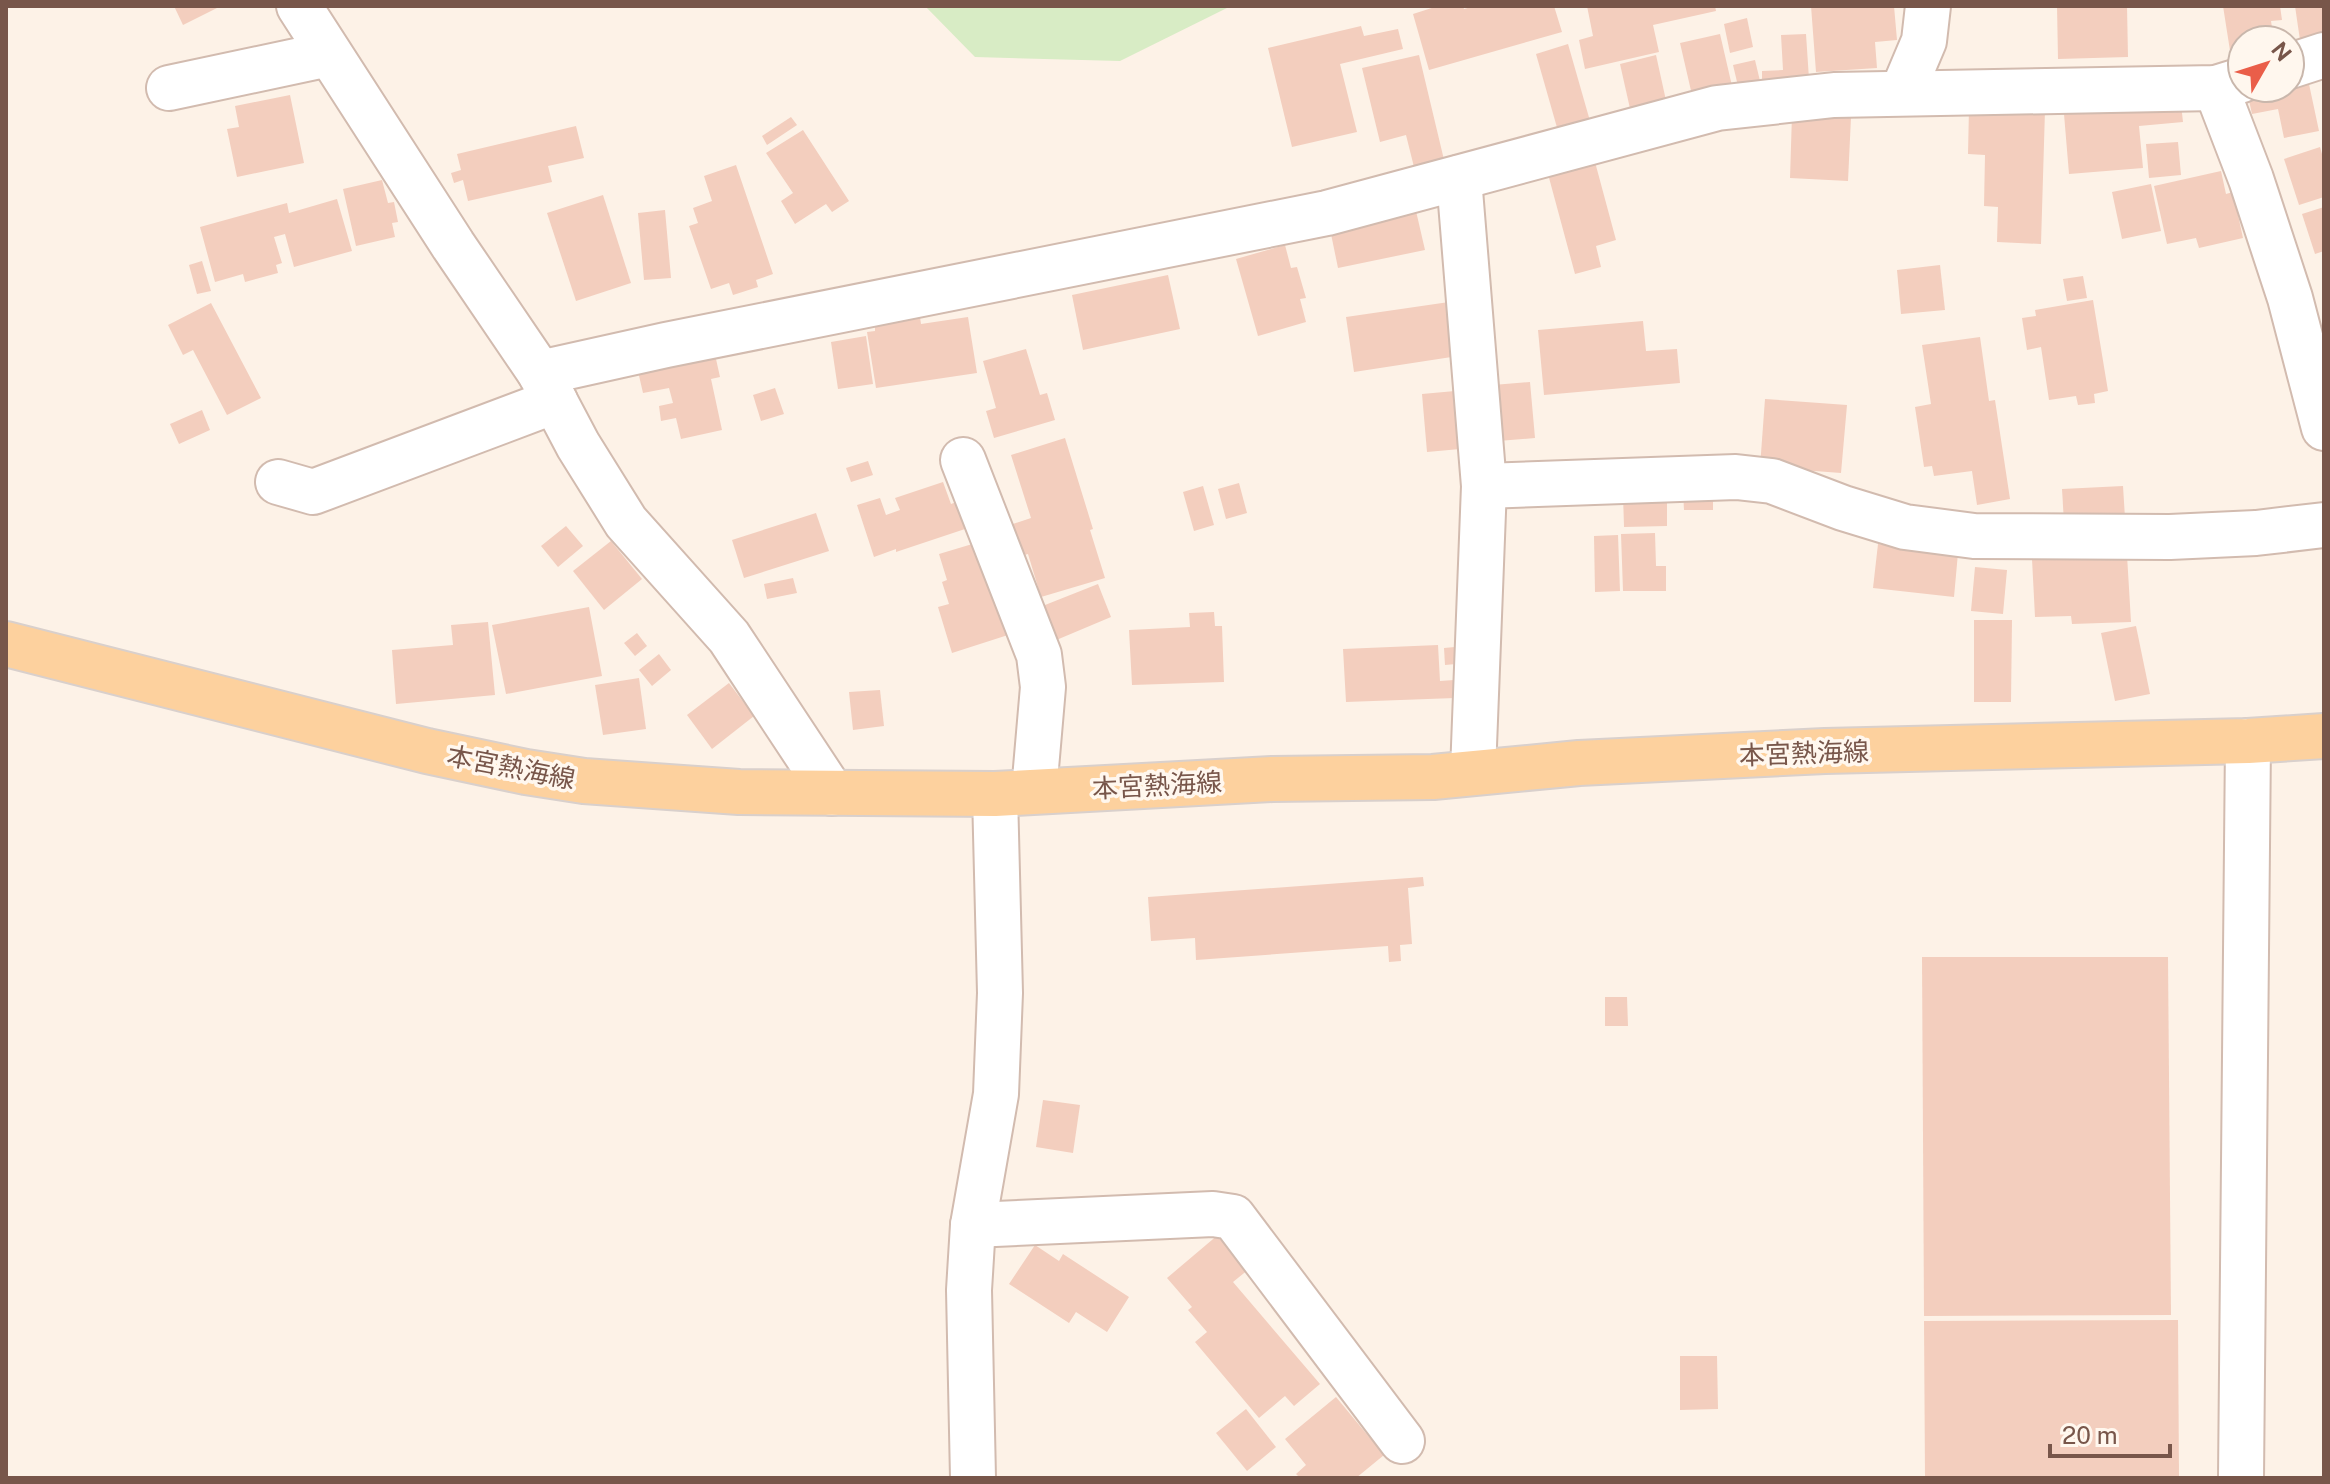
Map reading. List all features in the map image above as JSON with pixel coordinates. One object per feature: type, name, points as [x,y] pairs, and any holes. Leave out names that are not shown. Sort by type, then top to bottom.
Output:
[{"type":"main road","name":"本宮熱海線","points":[[6,644],[427,751],[526,772],[584,781],[739,792],[1014,793],[1272,779],[1433,777],[1579,763],[1825,751],[2248,741],[2324,736]]},
{"type":"street","points":[[299,6],[547,387],[578,445],[626,522],[729,637],[832,793]]},
{"type":"street","points":[[1902,93],[1924,41],[1928,6]]},
{"type":"street","points":[[169,88],[329,54]]},
{"type":"street","points":[[278,482],[313,492],[547,387],[680,342],[1327,213],[1717,108],[1834,95],[2226,84]]},
{"type":"street","points":[[2234,104],[2251,179],[2290,298],[2324,428]]},
{"type":"street","points":[[1459,178],[1484,486],[1473,772]]},
{"type":"street","points":[[963,460],[1039,655],[1043,687],[1014,793],[996,1094],[973,1225],[969,1290],[973,1478]]},
{"type":"street","points":[[1484,486],[1736,477],[1772,481],[1905,527],[1974,536],[2170,537],[2256,533],[2324,525]]},
{"type":"street","points":[[2241,1478],[2248,741]]},
{"type":"street","points":[[973,1225],[1213,1214],[1233,1217],[1402,1441]]},
{"type":"green space","points":[[925,6],[1231,6],[1120,61],[975,57]]},
{"type":"building","points":[[174,6],[221,6],[183,25]]},
{"type":"building","points":[[1438,6],[1463,6],[1464,9],[1475,6],[1554,6],[1562,32],[1429,70],[1413,14]]},
{"type":"building","points":[[1587,6],[1715,6],[1716,11],[1653,25],[1659,52],[1585,69],[1579,40],[1593,36]]},
{"type":"building","points":[[1811,6],[1894,6],[1897,40],[1875,42],[1877,68],[1816,72]]},
{"type":"building","points":[[2057,6],[2127,6],[2128,57],[2058,59]]},
{"type":"building","points":[[2223,6],[2280,6],[2282,20],[2271,21],[2271,24],[2226,25]]},
{"type":"building","points":[[2295,6],[2324,6],[2324,44],[2306,46],[2306,24],[2298,24]]},
{"type":"building","points":[[1747,18],[1753,47],[1730,53],[1724,24]]},
{"type":"building","points":[[1361,26],[1364,36],[1398,29],[1403,49],[1340,64],[1357,132],[1292,147],[1268,48]]},
{"type":"building","points":[[1720,34],[1732,86],[1692,95],[1680,43]]},
{"type":"building","points":[[1806,34],[1809,79],[1762,82],[1762,71],[1783,70],[1781,35]]},
{"type":"building","points":[[1568,44],[1590,121],[1558,131],[1536,54]]},
{"type":"building","points":[[1419,55],[1445,164],[1415,171],[1406,135],[1380,142],[1362,68]]},
{"type":"building","points":[[1656,55],[1667,105],[1631,113],[1620,64]]},
{"type":"building","points":[[1755,60],[1760,81],[1738,86],[1733,65]]},
{"type":"building","points":[[2309,84],[2319,131],[2284,138],[2278,109],[2252,114],[2250,104],[2306,104],[2306,85]]},
{"type":"building","points":[[290,95],[304,163],[237,177],[227,129],[239,127],[235,106]]},
{"type":"building","points":[[2181,104],[2183,122],[2139,126],[2143,168],[2069,174],[2064,114]]},
{"type":"building","points":[[1969,108],[2045,110],[2041,244],[1997,242],[1998,207],[1984,206],[1985,155],[1968,154]]},
{"type":"building","points":[[1792,115],[1851,117],[1848,181],[1790,178]]},
{"type":"building","points":[[791,117],[797,125],[767,145],[762,136]]},
{"type":"building","points":[[576,126],[584,158],[548,166],[552,182],[468,201],[463,180],[454,183],[451,173],[461,170],[457,154]]},
{"type":"building","points":[[803,130],[849,201],[832,212],[826,204],[795,224],[781,201],[793,193],[766,153]]},
{"type":"building","points":[[2178,142],[2181,175],[2149,178],[2146,144]]},
{"type":"building","points":[[2320,147],[2324,161],[2324,197],[2299,205],[2284,159]]},
{"type":"building","points":[[1595,162],[1616,240],[1596,246],[1601,267],[1575,274],[1548,174]]},
{"type":"building","points":[[736,165],[773,274],[756,280],[758,287],[733,295],[729,283],[711,289],[689,226],[698,223],[693,208],[712,201],[704,176]]},
{"type":"building","points":[[2221,171],[2226,194],[2233,192],[2243,238],[2199,248],[2196,238],[2167,244],[2154,186]]},
{"type":"building","points":[[382,180],[388,203],[394,202],[398,222],[392,223],[395,237],[356,246],[343,189]]},
{"type":"building","points":[[2151,184],[2161,231],[2122,239],[2112,192]]},
{"type":"building","points":[[603,195],[631,283],[576,301],[547,213]]},
{"type":"building","points":[[337,199],[352,251],[294,267],[285,234],[274,237],[282,263],[276,265],[278,273],[245,282],[243,274],[215,282],[200,227],[287,203],[289,213]]},
{"type":"building","points":[[2324,207],[2324,251],[2315,254],[2302,214]]},
{"type":"building","points":[[665,210],[671,278],[644,280],[638,213]]},
{"type":"building","points":[[1416,211],[1425,250],[1338,268],[1330,229]]},
{"type":"building","points":[[1285,245],[1291,268],[1297,267],[1306,298],[1300,299],[1306,322],[1258,336],[1236,259]]},
{"type":"building","points":[[202,261],[211,291],[197,294],[189,265]]},
{"type":"building","points":[[1940,265],[1945,310],[1901,314],[1897,270]]},
{"type":"building","points":[[1168,275],[1180,329],[1083,350],[1072,295]]},
{"type":"building","points":[[2083,276],[2087,298],[2067,301],[2063,279]]},
{"type":"building","points":[[2093,300],[2108,391],[2094,394],[2095,403],[2078,405],[2076,396],[2049,400],[2041,347],[2027,350],[2022,318],[2036,316],[2035,310]]},
{"type":"building","points":[[1449,302],[1458,356],[1354,372],[1346,317]]},
{"type":"building","points":[[211,303],[261,398],[227,415],[193,350],[183,355],[168,325]]},
{"type":"building","points":[[920,317],[921,324],[968,317],[977,373],[876,388],[867,332],[875,331],[875,324]]},
{"type":"building","points":[[1643,321],[1646,351],[1677,349],[1680,383],[1544,395],[1538,330]]},
{"type":"building","points":[[866,336],[873,384],[838,389],[831,342]]},
{"type":"building","points":[[1980,337],[1989,401],[1995,400],[2010,499],[1977,505],[1972,471],[1934,476],[1932,466],[1924,467],[1915,407],[1931,404],[1922,345]]},
{"type":"building","points":[[1026,349],[1040,395],[1047,393],[1055,420],[994,438],[986,411],[996,408],[983,361]]},
{"type":"building","points":[[714,350],[720,377],[711,379],[722,430],[681,439],[676,418],[661,421],[659,406],[673,403],[669,388],[643,393],[637,367]]},
{"type":"building","points":[[1530,382],[1535,438],[1498,441],[1493,385]]},
{"type":"building","points":[[775,388],[784,414],[761,421],[753,395]]},
{"type":"building","points":[[1455,391],[1460,449],[1427,452],[1422,394]]},
{"type":"building","points":[[1765,399],[1847,405],[1841,473],[1760,467]]},
{"type":"building","points":[[202,410],[210,430],[179,444],[170,424]]},
{"type":"building","points":[[1065,438],[1105,578],[1041,597],[1028,554],[1017,557],[1007,526],[1031,518],[1011,455]]},
{"type":"building","points":[[868,461],[873,475],[851,482],[846,468]]},
{"type":"building","points":[[943,482],[951,504],[964,499],[974,526],[874,557],[857,505],[880,498],[886,515],[900,510],[895,498]]},
{"type":"building","points":[[1239,483],[1247,513],[1226,519],[1218,489]]},
{"type":"building","points":[[1203,486],[1214,525],[1194,531],[1183,492]]},
{"type":"building","points":[[2123,486],[2125,518],[2064,522],[2062,489]]},
{"type":"building","points":[[1713,491],[1713,510],[1684,510],[1683,492]]},
{"type":"building","points":[[1667,494],[1667,526],[1624,527],[1623,495]]},
{"type":"building","points":[[816,513],[829,551],[744,578],[732,540]]},
{"type":"building","points":[[566,526],[583,546],[558,567],[541,546]]},
{"type":"building","points":[[1655,533],[1656,566],[1666,566],[1666,591],[1623,591],[1621,534]]},
{"type":"building","points":[[1618,535],[1620,591],[1595,592],[1594,536]]},
{"type":"building","points":[[611,541],[642,579],[604,610],[573,571]]},
{"type":"building","points":[[979,542],[1008,635],[952,653],[938,607],[949,604],[942,582],[947,580],[939,554]]},
{"type":"building","points":[[1878,544],[1958,553],[1954,597],[1873,588]]},
{"type":"building","points":[[2127,555],[2131,622],[2072,624],[2071,616],[2035,617],[2032,559]]},
{"type":"building","points":[[1975,567],[2007,570],[2003,614],[1971,611]]},
{"type":"building","points":[[793,578],[797,593],[767,599],[764,584]]},
{"type":"building","points":[[1098,584],[1111,617],[1054,641],[1040,607]]},
{"type":"building","points":[[589,607],[602,676],[506,694],[492,625]]},
{"type":"building","points":[[1214,612],[1215,626],[1222,626],[1224,682],[1132,685],[1129,630],[1190,627],[1189,613]]},
{"type":"building","points":[[1974,620],[2012,620],[2011,702],[1974,702]]},
{"type":"building","points":[[488,622],[495,695],[396,704],[392,650],[453,645],[451,625]]},
{"type":"building","points":[[2136,626],[2150,694],[2115,701],[2101,633]]},
{"type":"building","points":[[637,633],[647,646],[635,656],[624,643]]},
{"type":"building","points":[[1438,645],[1440,681],[1454,680],[1455,698],[1346,702],[1343,649]]},
{"type":"building","points":[[1455,647],[1456,664],[1445,665],[1444,648]]},
{"type":"building","points":[[659,654],[671,670],[652,686],[639,670]]},
{"type":"building","points":[[639,678],[646,729],[603,735],[595,685]]},
{"type":"building","points":[[729,683],[754,716],[712,749],[687,715]]},
{"type":"building","points":[[880,690],[884,726],[853,730],[849,692]]},
{"type":"building","points":[[1423,877],[1424,886],[1408,888],[1412,944],[1400,945],[1401,961],[1389,962],[1388,946],[1196,960],[1195,938],[1151,941],[1148,897]]},
{"type":"building","points":[[1922,957],[2168,957],[2171,1315],[1924,1316]]},
{"type":"building","points":[[1605,997],[1627,997],[1628,1026],[1605,1026]]},
{"type":"building","points":[[1043,1100],[1080,1105],[1073,1153],[1036,1147]]},
{"type":"building","points":[[1219,1234],[1249,1269],[1233,1282],[1320,1384],[1294,1406],[1285,1396],[1259,1418],[1195,1342],[1207,1332],[1188,1310],[1192,1307],[1167,1278]]},
{"type":"building","points":[[1035,1245],[1059,1261],[1063,1254],[1129,1297],[1107,1332],[1076,1312],[1069,1323],[1009,1284]]},
{"type":"building","points":[[2178,1320],[2179,1478],[1925,1478],[1924,1321]]},
{"type":"building","points":[[1680,1356],[1717,1356],[1718,1409],[1680,1410]]},
{"type":"building","points":[[1336,1397],[1384,1455],[1356,1478],[1300,1478],[1296,1474],[1306,1465],[1285,1439]]},
{"type":"building","points":[[1246,1409],[1276,1447],[1247,1471],[1216,1433]]}]
